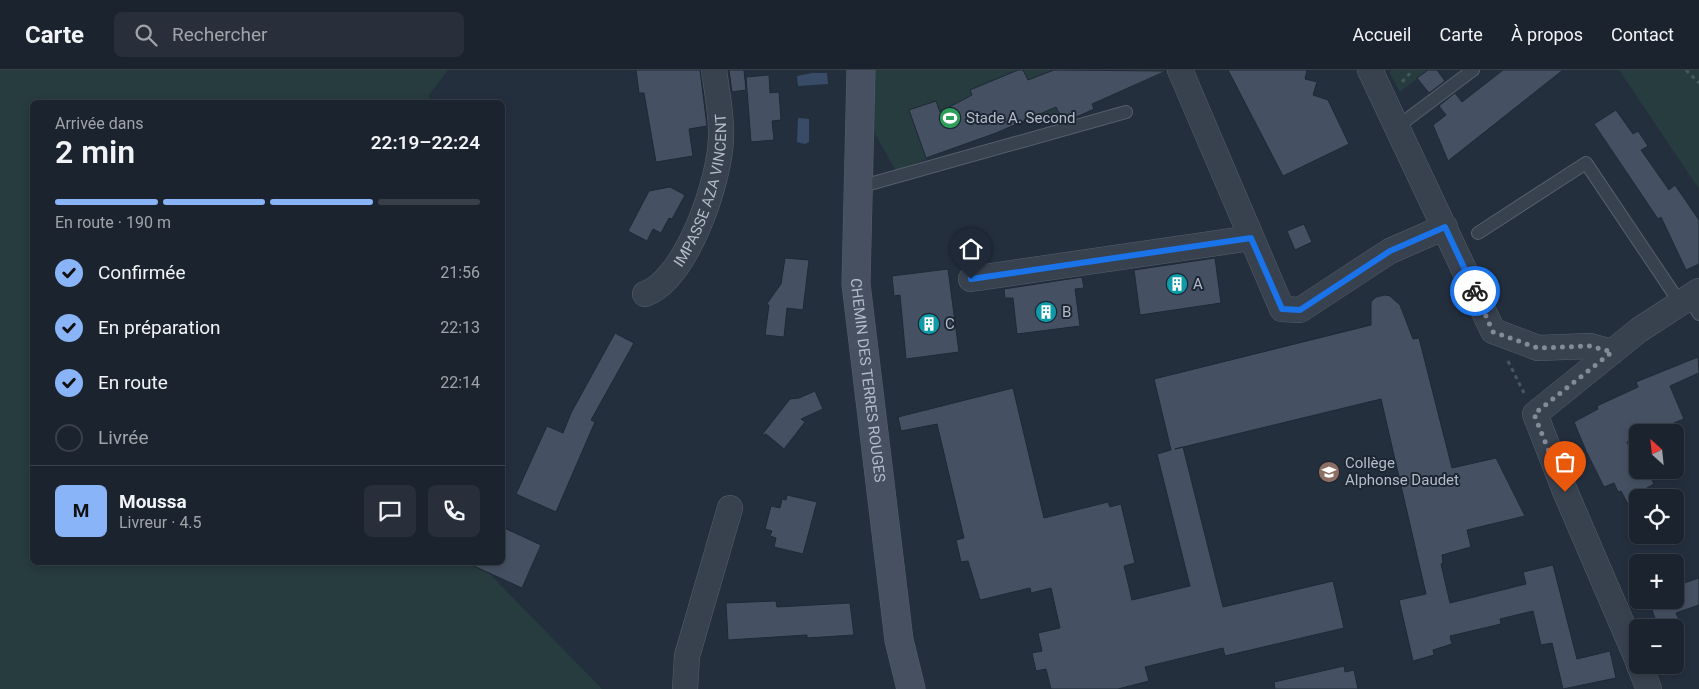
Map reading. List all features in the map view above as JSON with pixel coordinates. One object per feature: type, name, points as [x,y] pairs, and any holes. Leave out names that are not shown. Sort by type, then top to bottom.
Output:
[{"type":"main road","name":"CHEMIN DES TERRES ROUGES","points":[[861,70],[856,249],[859,319],[898,630],[911,689]]},
{"type":"street","name":"IMPASSE AZA VINCENT","points":[[645,294],[664,283],[678,266],[706,207],[716,179],[720,159],[721,125],[714,70]]},
{"type":"street","points":[[1180,70],[1282,309],[1300,310],[1390,251],[1445,227]]},
{"type":"street","points":[[1370,70],[1493,332],[1538,348],[1590,346],[1612,352]]},
{"type":"street","points":[[971,279],[1251,238]]},
{"type":"street","points":[[1629,639],[1565,492],[1534,414],[1639,330],[1692,301]]},
{"type":"street","points":[[685,689],[687,656],[730,508]]},
{"type":"street","points":[[1643,674],[1649,689]]},
{"type":"lane","points":[[1397,127],[1473,70]]},
{"type":"lane","points":[[859,187],[1126,112]]},
{"type":"lane","points":[[1478,233],[1586,163],[1692,301]]},
{"type":"path","points":[[1396,88],[1413,70]]},
{"type":"path","points":[[1686,70],[1699,83]]},
{"type":"path","points":[[1493,332],[1534,414]]},
{"type":"green space","points":[[0,70],[448,70],[429,95],[430,100],[30,100],[30,565],[481,565],[602,689],[0,689]]},
{"type":"green space","name":"Stade A. Second","points":[[869,70],[1171,70],[1092,104],[1094,109],[1063,123],[1042,114],[896,171],[869,123]]},
{"type":"green space","points":[[1392,70],[1428,70],[1400,92],[1389,72]]},
{"type":"green space","points":[[1619,70],[1699,70],[1699,189]]},
{"type":"water","points":[[827,73],[828,84],[798,86],[797,76]]},
{"type":"water","points":[[798,118],[809,119],[809,142],[805,144],[797,142]]},
{"type":"building","points":[[636,70],[700,70],[707,126],[689,129],[693,156],[656,162],[644,93],[639,93]]},
{"type":"building","points":[[729,70],[744,70],[746,90],[732,92]]},
{"type":"building","points":[[1018,70],[1023,70],[1028,80],[1054,70],[1166,71],[1092,104],[1094,109],[1074,118],[1063,121],[1056,107],[996,133],[926,158],[909,110],[936,101],[940,112],[972,95],[970,90]]},
{"type":"building","points":[[1228,70],[1307,70],[1305,79],[1317,82],[1313,95],[1328,100],[1349,144],[1283,176]]},
{"type":"building","points":[[1428,70],[1437,70],[1445,81],[1429,93],[1417,78]]},
{"type":"building","points":[[1503,70],[1563,70],[1448,161],[1433,125],[1446,115],[1439,106],[1455,93],[1462,102]]},
{"type":"building","points":[[769,75],[770,93],[779,92],[781,120],[772,121],[774,140],[751,142],[746,77]]},
{"type":"building","points":[[1616,110],[1633,134],[1638,131],[1648,146],[1641,150],[1669,190],[1675,185],[1699,220],[1699,264],[1686,270],[1661,217],[1658,219],[1594,124]]},
{"type":"building","points":[[670,187],[685,195],[672,219],[669,218],[661,233],[653,229],[647,241],[628,231],[649,191]]},
{"type":"building","points":[[1304,224],[1312,242],[1295,250],[1287,231]]},
{"type":"building","points":[[785,258],[809,260],[803,310],[787,308],[784,337],[765,335],[769,305],[766,305],[781,284]]},
{"type":"building","name":"A","points":[[1215,258],[1221,303],[1140,315],[1134,270]]},
{"type":"building","name":"C","points":[[948,269],[959,352],[906,359],[900,295],[894,296],[892,276]]},
{"type":"building","name":"B","points":[[1082,277],[1084,288],[1075,289],[1080,326],[1017,334],[1013,298],[1005,298],[1004,289]]},
{"type":"building","points":[[1390,296],[1400,305],[1413,339],[1419,338],[1452,468],[1496,458],[1525,516],[1467,530],[1471,547],[1442,555],[1443,563],[1441,564],[1450,603],[1526,584],[1523,572],[1553,565],[1577,659],[1610,651],[1616,678],[1563,689],[1552,643],[1541,645],[1533,611],[1500,619],[1501,624],[1450,636],[1452,644],[1433,650],[1434,655],[1413,661],[1399,600],[1426,594],[1381,399],[1183,447],[1223,607],[1333,581],[1344,628],[1225,656],[1223,648],[1145,667],[1149,681],[1118,689],[1051,689],[1046,669],[1036,671],[1032,653],[1042,651],[1038,633],[1060,628],[1051,588],[1031,593],[1030,588],[980,600],[968,561],[961,562],[956,540],[964,538],[937,424],[901,431],[898,417],[1013,388],[1044,518],[1108,502],[1110,507],[1121,504],[1135,563],[1124,566],[1132,600],[1190,586],[1157,454],[1171,450],[1154,379],[1371,325],[1371,302],[1376,297]]},
{"type":"building","points":[[615,333],[634,343],[591,420],[595,422],[556,512],[516,494],[547,426],[563,433],[571,413]]},
{"type":"building","points":[[1698,357],[1699,373],[1670,386],[1684,419],[1671,424],[1629,424],[1629,441],[1627,442],[1629,446],[1629,479],[1652,479],[1654,484],[1645,489],[1629,489],[1629,507],[1621,491],[1618,492],[1614,483],[1604,487],[1574,422],[1598,409],[1597,406],[1638,387],[1636,382]]},
{"type":"building","points":[[815,391],[823,409],[801,419],[805,422],[784,449],[766,434],[761,436],[790,399],[799,398]]},
{"type":"building","points":[[787,495],[817,502],[803,554],[774,547],[776,538],[770,536],[772,531],[765,529],[771,506],[780,508],[782,499],[786,500]]},
{"type":"building","points":[[505,528],[541,545],[522,588],[472,565],[505,565]]},
{"type":"building","points":[[1699,578],[1699,605],[1676,613],[1679,619],[1655,619],[1652,609],[1684,609],[1684,583]]},
{"type":"building","points":[[776,601],[777,607],[850,603],[854,635],[807,638],[807,635],[728,640],[726,603]]},
{"type":"building","points":[[1344,666],[1345,672],[1354,670],[1358,689],[1275,689],[1274,682]]},
{"type":"way so far","points":[[1475,291],[1493,332],[1538,348],[1590,346],[1612,352],[1534,414],[1565,492]]},
{"type":"place","name":"Stade A. Second","points":[[950,118]]},
{"type":"place","name":"A","points":[[1177,284]]},
{"type":"place","name":"B","points":[[1046,312]]},
{"type":"place","name":"C","points":[[929,324]]},
{"type":"place","name":"Collège Alphonse Daudet","points":[[1329,472]]},
{"type":"route","points":[[971,279],[1251,238],[1282,309],[1300,310],[1390,251],[1445,227],[1475,291]]}]
